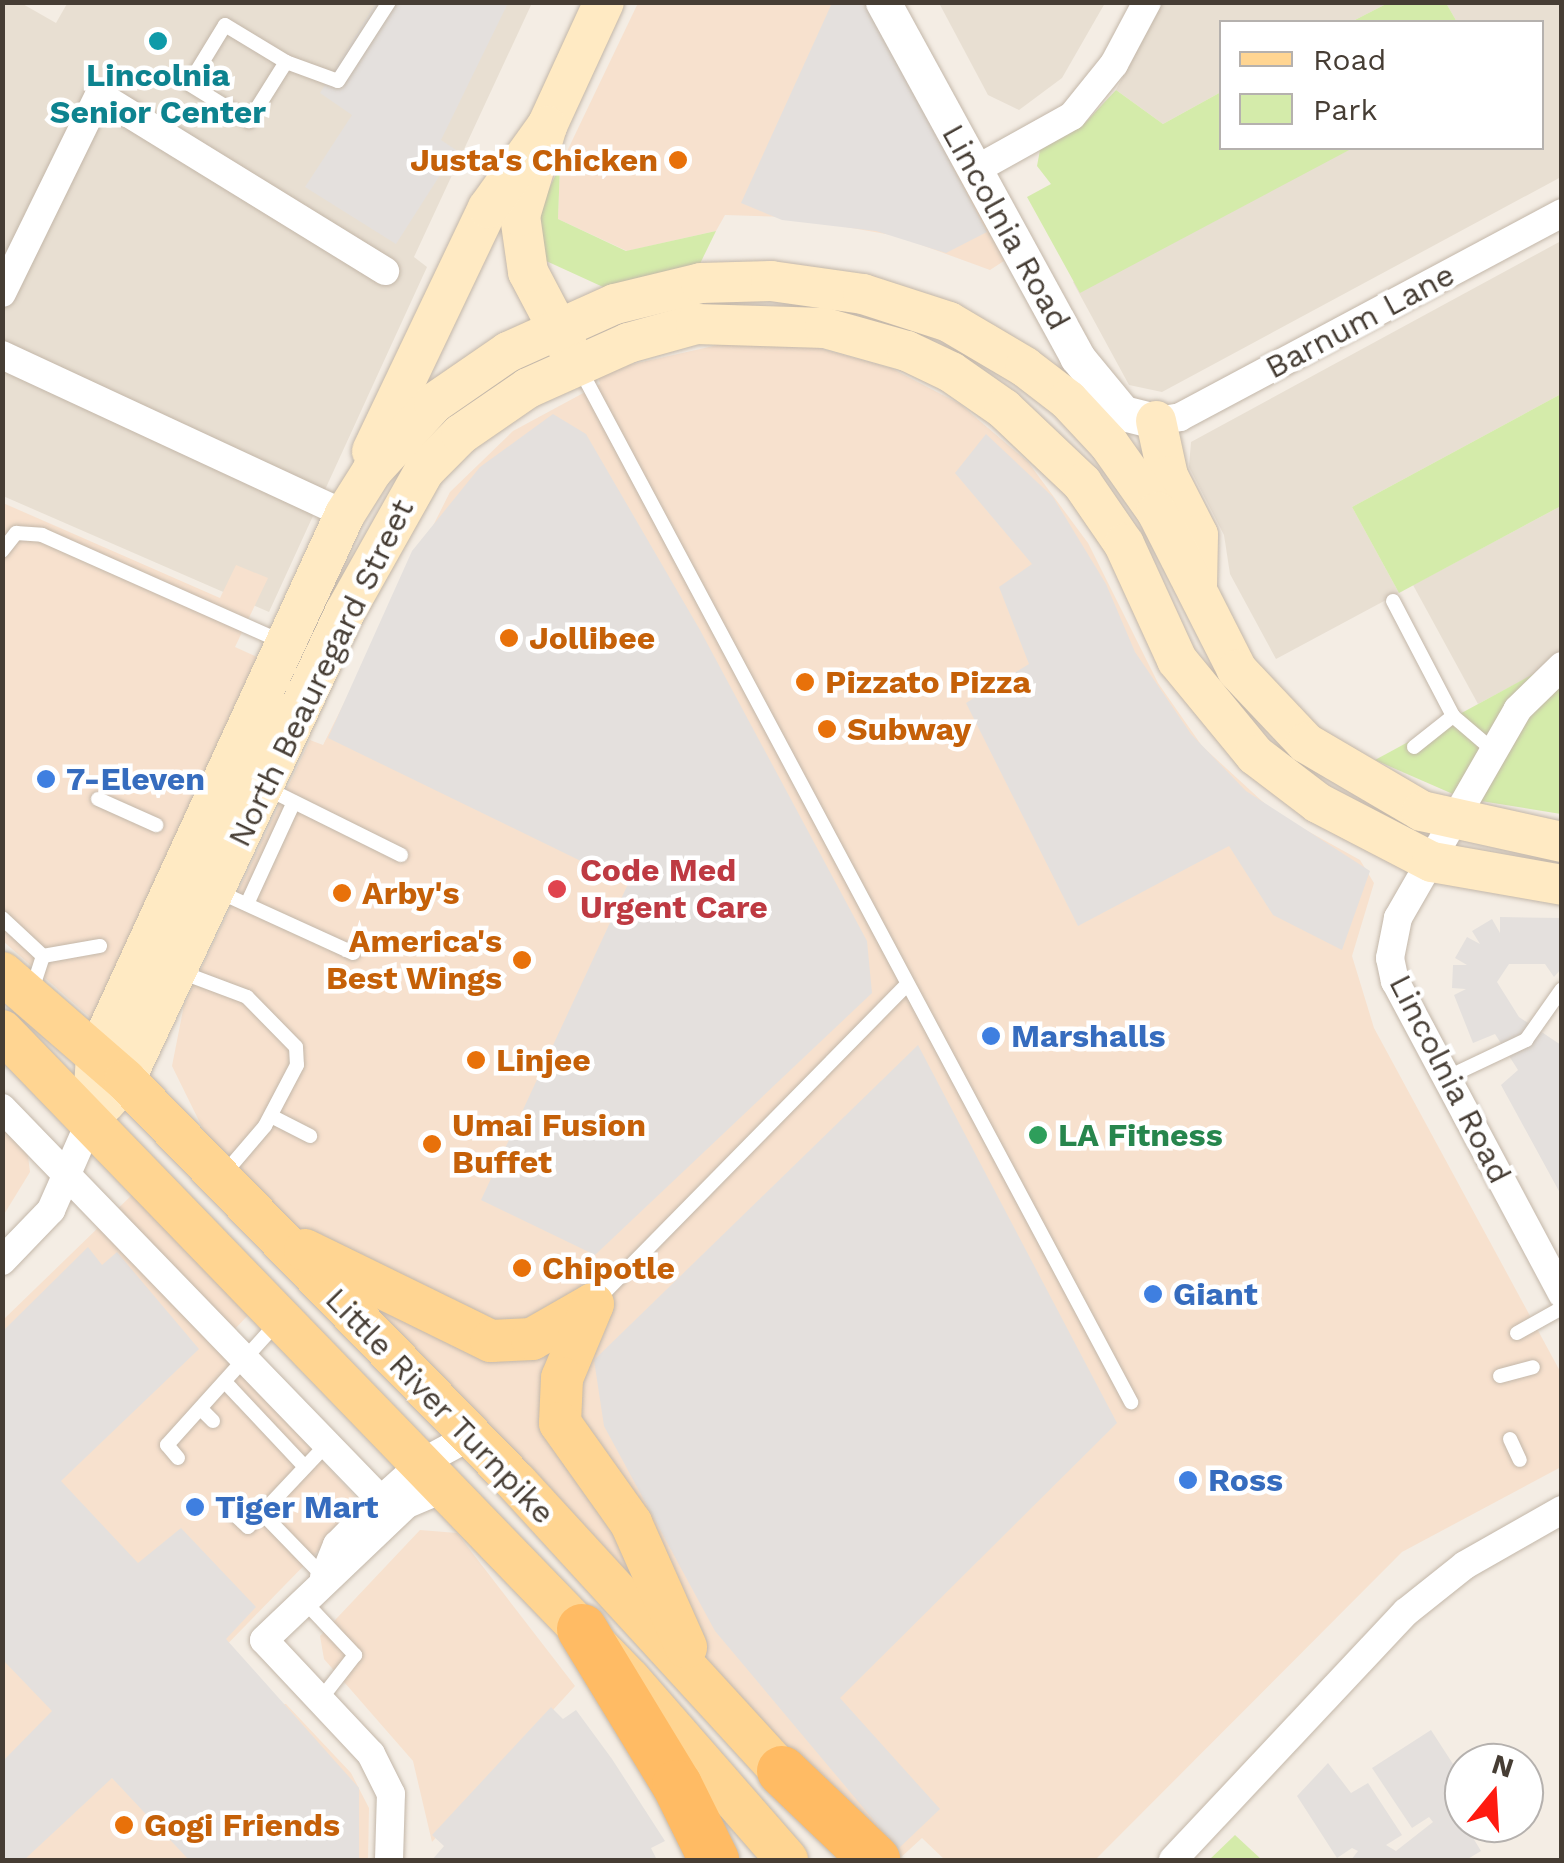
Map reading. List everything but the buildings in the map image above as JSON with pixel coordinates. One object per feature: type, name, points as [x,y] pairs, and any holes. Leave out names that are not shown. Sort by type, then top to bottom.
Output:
[{"type":"highway","points":[[582,1630],[678,1786],[714,1860]]},
{"type":"highway","points":[[782,1771],[875,1860]]},
{"type":"main road","points":[[577,364],[538,297],[520,242],[524,192],[547,126],[604,2]]},
{"type":"main road","points":[[345,514],[450,280],[502,184],[547,126]]},
{"type":"main road","name":"North Beauregard Street","points":[[111,1068],[286,644],[345,514],[391,445],[434,403],[557,327],[662,292],[740,281],[863,294],[948,322],[1054,389],[1109,444],[1158,512],[1237,670],[1306,743],[1371,785],[1453,823],[1562,842]]},
{"type":"main road","name":"North Beauregard Street","points":[[111,1068],[231,897],[409,492],[446,447],[483,416],[577,364],[671,330],[769,322],[868,337],[951,372],[1004,409],[1082,483],[1124,544],[1177,660],[1227,727],[1318,803],[1432,862],[1562,885]]},
{"type":"main road","points":[[1156,422],[1168,476],[1198,535],[1197,595]]},
{"type":"main road","name":"Little River Turnpike","points":[[16,985],[111,1068],[470,1436],[782,1771],[856,1860]]},
{"type":"main road","name":"Little River Turnpike","points":[[2,1031],[92,1117],[144,1184],[434,1475],[582,1630],[788,1860]]},
{"type":"main road","points":[[92,1117],[111,1068]]},
{"type":"main road","points":[[266,1227],[490,1341],[532,1339],[593,1304]]},
{"type":"main road","points":[[593,1304],[562,1378],[560,1423],[631,1523],[706,1688]]},
{"type":"street","name":"Lincolnia Road","points":[[884,2],[1100,391],[1123,413],[1156,422]]},
{"type":"street","points":[[975,170],[1072,116],[1114,64],[1147,2]]},
{"type":"street","points":[[2,293],[99,94],[385,271]]},
{"type":"street","name":"Barnum Lane","points":[[1156,422],[1180,418],[1562,212]]},
{"type":"street","points":[[2,355],[345,514]]},
{"type":"street","name":"Lincolnia Road","points":[[1562,666],[1518,708],[1398,918],[1390,958],[1395,981],[1562,1294]]},
{"type":"street","points":[[2,1108],[69,1171],[382,1500]]},
{"type":"street","points":[[2,1261],[51,1210],[92,1117]]},
{"type":"street","points":[[389,1860],[391,1794],[371,1754],[264,1640],[324,1577],[407,1504],[470,1436]]},
{"type":"street","points":[[324,1577],[336,1545],[382,1500],[434,1475]]},
{"type":"street","points":[[1173,1860],[1218,1816],[1234,1789],[1406,1612],[1465,1565],[1562,1510]]},
{"type":"lane","points":[[286,62],[249,122],[189,84],[226,26],[286,62],[338,80],[389,2]]},
{"type":"lane","points":[[577,364],[1130,1402]]},
{"type":"lane","points":[[2,551],[16,533],[42,535],[286,644]]},
{"type":"lane","points":[[1393,601],[1453,716],[1494,752]]},
{"type":"lane","points":[[1414,747],[1453,716]]},
{"type":"lane","points":[[278,795],[401,855]]},
{"type":"lane","points":[[98,799],[156,825]]},
{"type":"lane","points":[[231,897],[354,953]]},
{"type":"lane","points":[[2,918],[43,956]]},
{"type":"lane","points":[[16,985],[43,956],[100,946]]},
{"type":"lane","points":[[177,970],[247,997],[296,1047],[297,1064],[271,1116],[221,1179]]},
{"type":"lane","points":[[593,1304],[908,984]]},
{"type":"lane","points":[[1446,1078],[1526,1040],[1562,988]]},
{"type":"lane","points":[[271,1116],[310,1136]]},
{"type":"lane","points":[[1517,1333],[1562,1308]]},
{"type":"lane","points":[[178,1458],[167,1445],[280,1320]]},
{"type":"lane","points":[[1500,1376],[1533,1366]]},
{"type":"lane","points":[[226,1382],[305,1467]]},
{"type":"lane","points":[[201,1409],[213,1421]]},
{"type":"lane","points":[[1510,1439],[1520,1460]]},
{"type":"lane","points":[[234,1514],[248,1528],[328,1444]]},
{"type":"lane","points":[[266,1480],[280,1494]]},
{"type":"lane","points":[[262,1513],[324,1577]]},
{"type":"lane","points":[[302,1600],[356,1654],[320,1700]]},
{"type":"shaded area","points":[[68,2],[532,3],[414,257],[427,267],[269,612],[3,496],[3,3],[21,3],[56,23]]},
{"type":"shaded area","points":[[376,3],[508,3],[441,140],[456,150],[396,244],[305,187],[352,115],[320,93]]},
{"type":"shaded area","points":[[638,3],[867,3],[1010,257],[990,270],[897,236],[790,217],[725,215],[716,231],[627,251],[558,219],[560,166]]},
{"type":"shaded area","points":[[832,3],[867,3],[987,232],[946,253],[876,231],[782,220],[741,203]]},
{"type":"shaded area","points":[[939,3],[1105,3],[1062,78],[1019,110],[988,95]]},
{"type":"shaded area","points":[[1162,3],[1388,3],[1355,20],[1219,20],[1219,93],[1163,124],[1116,90]]},
{"type":"shaded area","points":[[1446,3],[1561,3],[1561,177],[1162,392],[1129,385],[1073,282],[1349,150],[1544,150],[1544,20],[1456,20]]},
{"type":"shaded area","points":[[1561,241],[1561,394],[1352,507],[1399,593],[1276,659],[1230,574],[1224,535],[1189,467],[1191,442]]},
{"type":"shaded area","points":[[736,341],[814,347],[891,368],[960,404],[1028,462],[1088,543],[1158,683],[1202,746],[1275,813],[1360,860],[1374,883],[1352,956],[1374,1028],[1561,1373],[1561,1467],[1402,1552],[1095,1860],[945,1860],[922,1838],[898,1860],[882,1860],[204,1131],[172,1066],[184,1005],[310,740],[323,745],[450,492],[513,431],[600,384],[597,372]]},
{"type":"shaded area","points":[[553,414],[586,434],[700,630],[867,941],[872,993],[595,1255],[481,1200],[628,884],[328,738],[412,551],[480,467]]},
{"type":"shaded area","points":[[986,434],[1053,497],[1106,584],[1135,652],[1191,734],[1246,791],[1370,871],[1342,950],[1273,915],[1229,846],[1078,926],[966,703],[1029,664],[999,587],[1032,564],[955,473]]},
{"type":"shaded area","points":[[3,503],[220,598],[236,565],[268,578],[235,647],[257,657],[94,1021],[3,941]]},
{"type":"shaded area","points":[[1561,506],[1561,660],[1478,704],[1413,585]]},
{"type":"shaded area","points":[[1500,917],[1561,918],[1561,969],[1554,977],[1545,964],[1509,964],[1497,982],[1519,1017],[1561,1045],[1560,1193],[1501,1085],[1518,1070],[1495,1034],[1473,1043],[1454,995],[1466,989],[1452,988],[1453,965],[1467,965],[1455,958],[1467,937],[1480,944],[1472,931],[1492,919],[1500,933]]},
{"type":"shaded area","points":[[918,1045],[1117,1423],[840,1698],[940,1809],[898,1849],[715,1631],[604,1426],[594,1360]]},
{"type":"shaded area","points":[[3,1124],[27,1148],[30,1172],[3,1216]]},
{"type":"shaded area","points":[[136,1191],[250,1313],[218,1347],[363,1505],[209,1663],[249,1706],[286,1704],[351,1773],[369,1808],[368,1860],[3,1860],[3,1320]]},
{"type":"shaded area","points":[[88,1247],[102,1265],[117,1252],[199,1349],[61,1481],[138,1563],[181,1528],[256,1607],[226,1639],[359,1788],[359,1860],[189,1860],[112,1778],[24,1860],[3,1858],[3,1761],[52,1711],[3,1660],[3,1331]]},
{"type":"shaded area","points":[[420,1530],[457,1533],[575,1686],[432,1842],[413,1761],[324,1659],[320,1636]]},
{"type":"shaded area","points":[[551,1707],[563,1719],[576,1710],[612,1759],[665,1841],[651,1848],[657,1860],[432,1860],[444,1846],[432,1835]]},
{"type":"shaded area","points":[[1431,1730],[1444,1750],[1444,1843],[1476,1843],[1481,1851],[1466,1860],[1351,1860],[1358,1851],[1352,1848],[1337,1858],[1297,1796],[1328,1763],[1351,1793],[1368,1783],[1402,1835],[1386,1845],[1396,1851],[1433,1822],[1429,1817],[1412,1828],[1372,1768]]},
{"type":"green space","points":[[1388,3],[1446,3],[1456,20],[1355,20]]},
{"type":"green space","points":[[1116,90],[1163,124],[1219,93],[1219,150],[1349,150],[1080,293],[1027,197],[1051,184],[1037,166],[1040,150],[1085,123]]},
{"type":"green space","points":[[560,166],[558,219],[626,251],[716,231],[673,319],[520,249]]},
{"type":"green space","points":[[1561,394],[1561,506],[1399,593],[1352,507]]},
{"type":"green space","points":[[1561,659],[1561,814],[1462,798],[1375,760]]},
{"type":"green space","points":[[1235,1835],[1262,1860],[1209,1860]]},
{"type":"place","name":"Lincolnia Senior Center","points":[[158,41]]},
{"type":"place","name":"Justa's Chicken","points":[[678,160]]},
{"type":"place","name":"Jollibee","points":[[509,638]]},
{"type":"place","name":"Pizzato Pizza","points":[[805,682]]},
{"type":"place","name":"Subway","points":[[827,729]]},
{"type":"place","name":"7-Eleven","points":[[46,779]]},
{"type":"place","name":"Code Med Urgent Care","points":[[557,889]]},
{"type":"place","name":"Arby's","points":[[342,893]]},
{"type":"place","name":"America's Best Wings","points":[[522,960]]},
{"type":"place","name":"Marshalls","points":[[991,1036]]},
{"type":"place","name":"Linjee","points":[[476,1060]]},
{"type":"place","name":"LA Fitness","points":[[1038,1135]]},
{"type":"place","name":"Umai Fusion Buffet","points":[[432,1144]]},
{"type":"place","name":"Chipotle","points":[[522,1268]]},
{"type":"place","name":"Giant","points":[[1153,1294]]},
{"type":"place","name":"Ross","points":[[1188,1480]]},
{"type":"place","name":"Tiger Mart","points":[[195,1507]]},
{"type":"place","name":"Gogi Friends","points":[[124,1825]]}]
